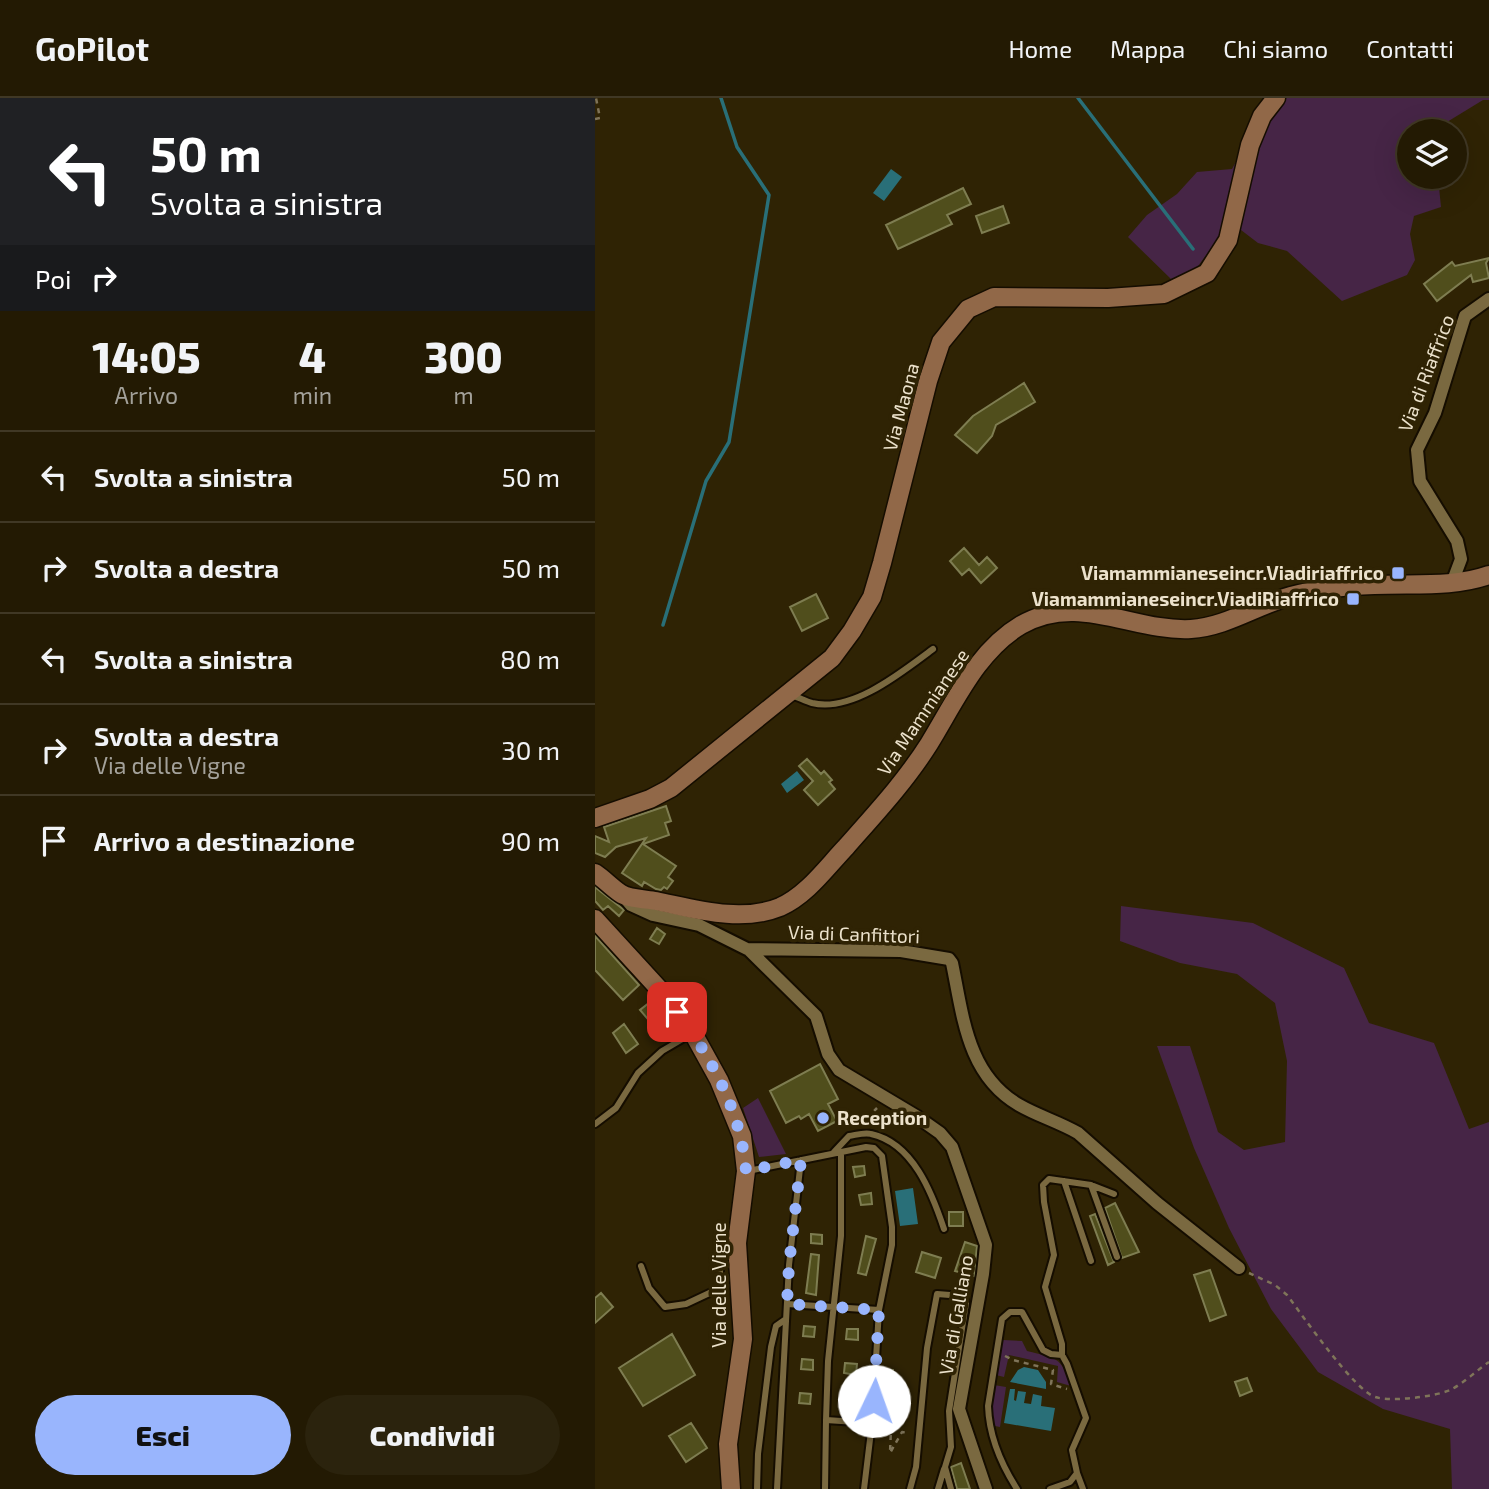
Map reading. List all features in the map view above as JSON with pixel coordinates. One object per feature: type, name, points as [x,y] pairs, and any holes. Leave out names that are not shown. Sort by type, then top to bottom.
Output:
[{"type":"main road","name":"Via Maona","points":[[595,818],[650,799],[671,788],[837,652],[872,597],[887,547],[927,380],[941,342],[968,309],[995,297],[1108,298],[1164,294],[1207,273],[1228,240],[1250,145],[1262,116],[1276,98]]},
{"type":"main road","name":"Via Mammianese","points":[[595,873],[621,894],[714,912],[748,914],[767,911],[801,894],[897,789],[919,760],[970,675],[988,653],[1012,631],[1034,619],[1060,611],[1081,610],[1174,630],[1195,629],[1209,627],[1289,597],[1316,591],[1375,585],[1452,583],[1473,581],[1489,575]]},
{"type":"main road","name":"Via delle Vigne","points":[[595,919],[660,990],[693,1033],[739,1124],[746,1171],[737,1242],[743,1339],[728,1444],[731,1489]]},
{"type":"street","name":"Via di Riaffrico","points":[[1452,583],[1461,559],[1457,541],[1420,481],[1417,450],[1436,413],[1465,316],[1489,299]]},
{"type":"street","name":"Via di Canfittori","points":[[621,894],[631,905],[653,915],[699,925],[747,948],[901,951],[949,960],[952,963],[958,998],[974,1055],[990,1080],[1019,1105],[1078,1133],[1157,1203],[1239,1268]]},
{"type":"street","name":"Via di Galliano","points":[[747,948],[816,1016],[828,1054],[839,1070],[916,1116],[940,1133],[952,1147],[986,1245],[959,1409],[986,1489]]},
{"type":"lane","points":[[789,694],[814,704],[852,701],[902,672],[933,649]]},
{"type":"lane","points":[[595,1124],[616,1108],[638,1073],[654,1058],[693,1033]]},
{"type":"lane","points":[[832,1153],[849,1136],[870,1133],[898,1145],[933,1197],[944,1229]]},
{"type":"lane","points":[[746,1171],[870,1147],[878,1150],[882,1158],[893,1237],[879,1310],[872,1423],[864,1489]]},
{"type":"lane","points":[[825,1489],[828,1361],[841,1236],[841,1152]]},
{"type":"lane","points":[[777,1489],[789,1265],[801,1160]]},
{"type":"lane","points":[[1083,1489],[1076,1474],[1072,1450],[1086,1418],[1062,1354],[1062,1344],[1045,1287],[1054,1255],[1043,1185],[1049,1179],[1091,1185],[1114,1194]]},
{"type":"lane","points":[[1063,1181],[1091,1261]]},
{"type":"lane","points":[[1091,1185],[1117,1257]]},
{"type":"lane","points":[[641,1266],[649,1288],[665,1307],[686,1304],[720,1288],[720,1250],[737,1242]]},
{"type":"lane","points":[[910,1489],[916,1467],[927,1348],[937,1294],[963,1296],[966,1303],[949,1411],[951,1447],[938,1489]]},
{"type":"lane","points":[[787,1304],[879,1310]]},
{"type":"lane","points":[[1017,1489],[1002,1465],[989,1420],[990,1387],[1003,1316],[1010,1312],[1022,1312],[1043,1350],[1051,1354],[1062,1354]]},
{"type":"lane","points":[[757,1489],[758,1454],[771,1348],[776,1326],[786,1319]]},
{"type":"lane","points":[[826,1420],[872,1423]]},
{"type":"lane","points":[[945,1467],[951,1489]]},
{"type":"lane","points":[[1050,1489],[1070,1482],[1076,1474]]},
{"type":"path","points":[[595,119],[600,118],[596,98]]},
{"type":"path","points":[[849,1136],[883,1104]]},
{"type":"path","points":[[1239,1268],[1275,1285],[1287,1295],[1352,1380],[1376,1398],[1418,1397],[1450,1390],[1489,1362]]},
{"type":"path","points":[[996,1352],[1013,1360],[1053,1370],[1051,1384],[1068,1389]]},
{"type":"path","points":[[872,1423],[888,1425],[891,1429],[890,1453],[902,1432],[920,1434]]},
{"type":"shaded area","points":[[1286,98],[1489,98],[1452,119],[1397,119],[1397,189],[1439,189],[1441,207],[1414,216],[1410,234],[1415,260],[1407,275],[1342,301],[1287,251],[1258,243],[1241,230],[1217,240],[1196,269],[1171,279],[1128,237],[1147,215],[1177,194],[1197,172],[1232,169],[1239,156]]},
{"type":"shaded area","points":[[1121,906],[1253,923],[1344,968],[1369,1023],[1434,1043],[1469,1129],[1489,1122],[1489,1489],[1452,1489],[1450,1429],[1383,1409],[1318,1372],[1271,1309],[1229,1228],[1194,1148],[1157,1046],[1190,1046],[1218,1132],[1244,1150],[1285,1142],[1287,1061],[1275,1003],[1237,974],[1180,963],[1120,941]]},
{"type":"shaded area","points":[[758,1098],[786,1154],[759,1157],[743,1108]]},
{"type":"shaded area","points":[[1003,1340],[1022,1341],[1027,1351],[1056,1360],[1064,1369],[1071,1386],[1057,1382],[1058,1366],[1009,1355],[1004,1377],[996,1375]]},
{"type":"shaded area","points":[[994,1385],[1006,1387],[1000,1427],[995,1426],[992,1419]]},
{"type":"water","points":[[891,169],[902,177],[884,201],[873,193]]},
{"type":"water","points":[[797,771],[804,780],[787,793],[781,784]]},
{"type":"water","points":[[913,1188],[918,1224],[900,1226],[895,1191]]},
{"type":"water","points":[[1024,1367],[1038,1370],[1046,1382],[1046,1389],[1010,1382],[1018,1370]]},
{"type":"water","points":[[1010,1389],[1015,1389],[1016,1401],[1018,1391],[1026,1392],[1024,1403],[1031,1404],[1033,1394],[1042,1396],[1041,1406],[1055,1408],[1051,1431],[1004,1423]]},
{"type":"building","points":[[963,188],[971,204],[947,215],[952,224],[898,249],[886,225]]},
{"type":"building","points":[[1003,206],[1009,223],[982,233],[976,216]]},
{"type":"building","points":[[1489,258],[1486,263],[1489,278],[1473,282],[1471,275],[1437,301],[1424,284],[1452,262],[1455,266]]},
{"type":"building","points":[[1024,383],[1035,402],[996,425],[992,436],[977,453],[955,435],[973,416]]},
{"type":"building","points":[[964,548],[979,565],[987,557],[997,568],[981,583],[969,569],[962,575],[950,561]]},
{"type":"building","points":[[816,594],[828,618],[802,631],[790,607]]},
{"type":"building","points":[[807,759],[821,774],[824,771],[832,780],[829,782],[835,789],[818,805],[804,790],[813,781],[799,766]]},
{"type":"building","points":[[666,806],[671,821],[665,823],[669,835],[643,844],[676,866],[668,877],[673,881],[667,889],[656,889],[644,882],[642,886],[622,873],[646,838],[616,847],[605,857],[595,853],[595,836],[609,842],[604,827]]},
{"type":"building","points":[[595,887],[624,910],[619,916],[608,906],[603,910],[595,901]]},
{"type":"building","points":[[657,928],[665,934],[659,944],[650,939]]},
{"type":"building","points":[[595,936],[639,985],[623,1000],[595,970]]},
{"type":"building","points":[[649,1003],[661,1018],[653,1025],[640,1010]]},
{"type":"building","points":[[624,1024],[638,1044],[626,1053],[613,1033]]},
{"type":"building","points":[[820,1064],[838,1099],[828,1104],[837,1121],[818,1131],[809,1114],[786,1123],[770,1091]]},
{"type":"building","points":[[864,1166],[865,1175],[855,1177],[853,1167]]},
{"type":"building","points":[[871,1193],[872,1204],[861,1205],[859,1195]]},
{"type":"building","points":[[1115,1203],[1139,1252],[1122,1258],[1105,1208]]},
{"type":"building","points":[[949,1212],[963,1212],[963,1226],[949,1226]]},
{"type":"building","points":[[1095,1214],[1114,1262],[1108,1265],[1090,1216]]},
{"type":"building","points":[[811,1234],[822,1235],[822,1244],[811,1243]]},
{"type":"building","points":[[866,1236],[876,1239],[866,1275],[858,1273]]},
{"type":"building","points":[[965,1242],[977,1246],[974,1276],[955,1271]]},
{"type":"building","points":[[922,1252],[941,1258],[935,1278],[916,1272]]},
{"type":"building","points":[[811,1254],[819,1255],[816,1295],[806,1293]]},
{"type":"building","points":[[1210,1270],[1226,1315],[1210,1321],[1194,1275]]},
{"type":"building","points":[[601,1293],[613,1307],[595,1323],[595,1298]]},
{"type":"building","points":[[804,1326],[815,1327],[814,1337],[803,1336]]},
{"type":"building","points":[[847,1329],[858,1329],[858,1340],[846,1339]]},
{"type":"building","points":[[672,1334],[695,1375],[643,1406],[619,1368]]},
{"type":"building","points":[[802,1359],[813,1360],[813,1370],[801,1369]]},
{"type":"building","points":[[845,1363],[857,1364],[856,1375],[844,1373]]},
{"type":"building","points":[[881,1370],[893,1370],[891,1410],[879,1410]]},
{"type":"building","points":[[1247,1378],[1252,1391],[1240,1396],[1235,1382]]},
{"type":"building","points":[[800,1393],[811,1394],[810,1404],[799,1403]]},
{"type":"building","points":[[842,1397],[853,1398],[852,1407],[841,1407]]},
{"type":"building","points":[[691,1423],[707,1448],[686,1462],[669,1436]]},
{"type":"building","points":[[961,1463],[970,1489],[957,1489],[951,1467]]},
{"type":"waterway","points":[[663,625],[706,481],[729,442],[769,195],[737,147],[721,98]]},
{"type":"waterway","points":[[1078,98],[1193,249]]},
{"type":"place","name":"Viamammianeseincr.Viadiriaffrico","points":[[1398,573]]},
{"type":"place","name":"Viamammianeseincr.ViadiRiaffrico","points":[[1353,599]]},
{"type":"place","name":"Reception","points":[[823,1118]]},
{"type":"route","points":[[677,1012],[693,1033],[739,1124],[746,1171],[801,1160],[787,1304],[879,1310],[874,1401]]}]
